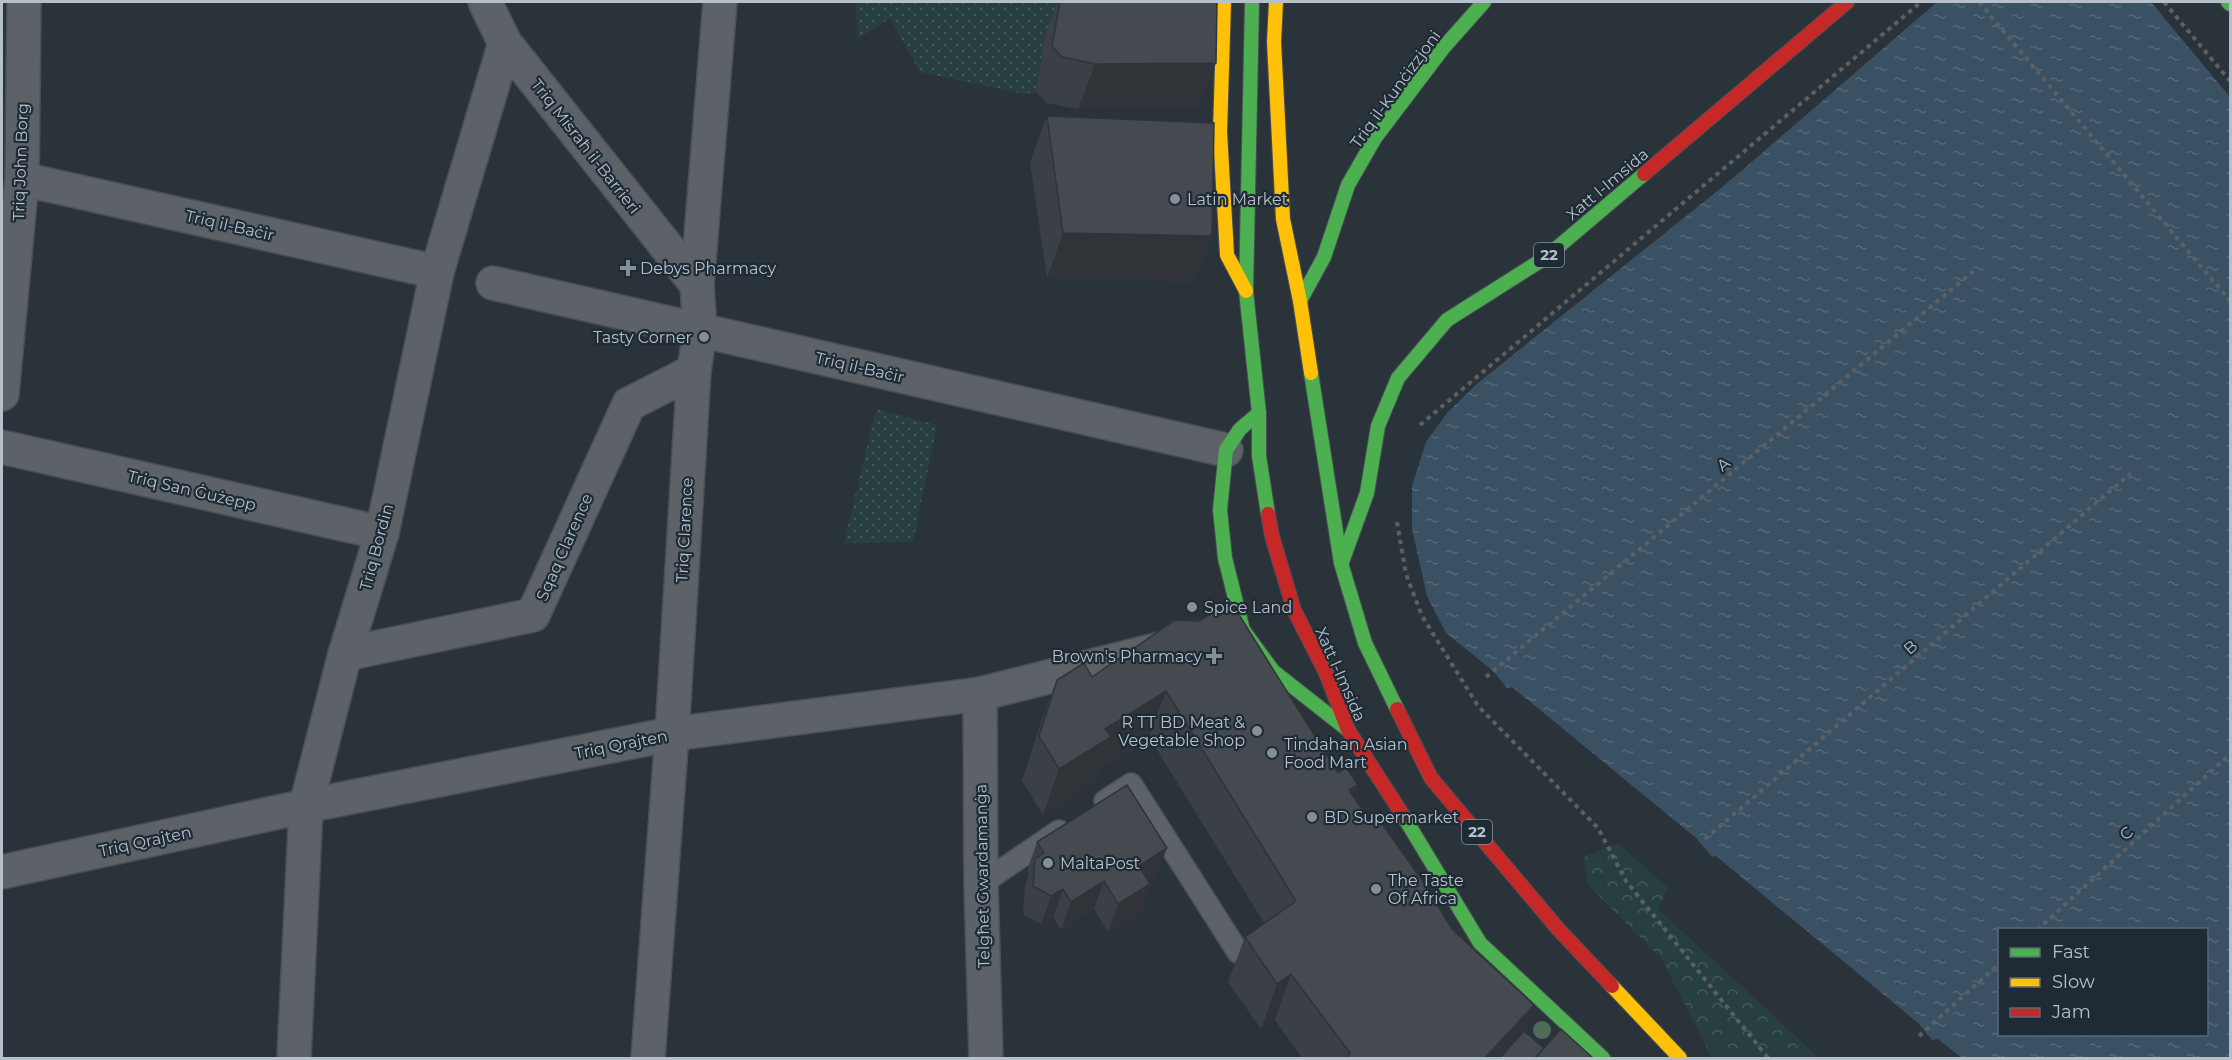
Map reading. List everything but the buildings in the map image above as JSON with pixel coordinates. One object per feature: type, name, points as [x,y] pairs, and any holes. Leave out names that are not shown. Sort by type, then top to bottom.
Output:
[{"type":"main road","name":"Xatt l-Imsida","points":[[1224,2],[1222,199],[1227,255],[1246,291]]},
{"type":"main road","name":"Xatt l-Imsida","points":[[1252,2],[1246,291],[1259,413],[1259,456],[1272,536],[1294,610],[1326,673],[1348,730],[1480,943],[1603,1059]]},
{"type":"main road","name":"22","points":[[1276,2],[1274,42],[1282,219],[1300,301],[1341,563],[1365,644],[1431,778],[1559,930],[1680,1059]]},
{"type":"main road","name":"Triq il-Kunċizzjoni","points":[[1300,301],[1324,257],[1348,185],[1375,138],[1444,47],[1484,2]]},
{"type":"main road","name":"Xatt l-Imsida","points":[[1341,563],[1367,493],[1378,426],[1398,378],[1447,320],[1545,258],[1847,2]]},
{"type":"main road","points":[[1259,413],[1250,418],[1226,450],[1220,510],[1225,558],[1243,630],[1273,671],[1348,730]]},
{"type":"street","name":"Triq John Borg","points":[[2,394],[22,179],[24,2]]},
{"type":"street","name":"Triq Misraħ il-Barrieri","points":[[485,2],[505,43],[697,285]]},
{"type":"street","name":"Triq Clarence","points":[[648,1059],[672,734],[694,370],[699,330],[697,285],[720,2]]},
{"type":"street","name":"Triq Bordin","points":[[294,1059],[306,806],[345,654],[382,534],[437,272],[505,43]]},
{"type":"street","name":"Triq il-Baċir","points":[[22,179],[437,272]]},
{"type":"street","name":"Triq il-Baċir","points":[[493,283],[1226,450]]},
{"type":"street","name":"Sqaq Clarence","points":[[345,654],[533,615],[629,404],[694,370]]},
{"type":"street","name":"Triq San Ġużepp","points":[[2,447],[382,534]]},
{"type":"street","name":"Triq Qrajten","points":[[2,873],[306,806],[672,734],[980,693],[1243,630]]},
{"type":"street","name":"Telgħet Gwardamanġa","points":[[980,693],[981,884],[986,1059]]},
{"type":"lane","points":[[1091,810],[1131,784],[1239,952]]},
{"type":"lane","points":[[981,884],[1071,824]]},
{"type":"path","points":[[1418,426],[1921,2]]},
{"type":"path","points":[[1979,2],[2230,301]]},
{"type":"path","points":[[2164,2],[2230,81]]},
{"type":"path","name":"A","points":[[1486,677],[1976,269]]},
{"type":"path","name":"B","points":[[1705,839],[2131,473]]},
{"type":"path","points":[[1396,516],[1406,574],[1422,616],[1478,706],[1598,828],[1626,881],[1768,1059]]},
{"type":"path","name":"C","points":[[2039,928],[2230,754]]},
{"type":"path","points":[[1919,1036],[1998,965]]},
{"type":"green space","points":[[856,2],[1201,2],[1045,35],[1036,92],[1023,94],[920,72],[890,18],[857,39]]},
{"type":"green space","points":[[876,409],[937,425],[913,542],[844,543]]},
{"type":"green space","points":[[1618,843],[1668,888],[1658,909],[1819,1058],[1712,1058],[1661,958],[1588,885],[1584,857]]},
{"type":"water","points":[[1937,2],[2151,2],[2230,97],[2230,1058],[1962,1058],[1938,1039],[1932,1040],[1918,1023],[1716,856],[1712,857],[1696,838],[1512,687],[1507,688],[1493,671],[1446,633],[1427,596],[1412,529],[1412,486],[1426,442],[1447,413],[1478,383],[1726,184]]},
{"type":"traffic: fast","points":[[1252,2],[1246,291],[1259,413],[1259,456],[1268,514]]},
{"type":"traffic: fast","points":[[1300,301],[1324,257],[1348,185],[1375,138],[1444,47],[1484,2]]},
{"type":"traffic: fast","points":[[1342,562],[1367,493],[1378,426],[1398,378],[1447,320],[1545,258],[1644,174]]},
{"type":"traffic: fast","points":[[1311,373],[1341,563],[1365,643],[1397,709]]},
{"type":"traffic: fast","points":[[1259,413],[1240,429],[1226,450],[1220,510],[1225,558],[1243,630],[1273,671],[1348,730]]},
{"type":"traffic: fast","points":[[1404,817],[1480,943],[1603,1058]]},
{"type":"traffic: slow","points":[[1224,2],[1220,132],[1227,255],[1246,291]]},
{"type":"traffic: slow","points":[[1276,2],[1274,42],[1283,219],[1300,301],[1311,373]]},
{"type":"traffic: slow","points":[[1612,986],[1680,1058]]},
{"type":"traffic: jam","points":[[1644,174],[1847,2]]},
{"type":"traffic: jam","points":[[1268,514],[1272,536],[1294,610],[1326,673],[1348,730],[1404,817]]},
{"type":"traffic: jam","points":[[1397,709],[1431,778],[1559,930],[1612,986]]},
{"type":"place","name":"Latin Market","points":[[1175,199]]},
{"type":"place","name":"Debys Pharmacy","points":[[628,268]]},
{"type":"place","name":"Tasty Corner","points":[[704,337]]},
{"type":"place","name":"Spice Land","points":[[1192,607]]},
{"type":"place","name":"Brown's Pharmacy","points":[[1214,656]]},
{"type":"place","name":"R TT BD Meat & Vegetable Shop","points":[[1257,731]]},
{"type":"place","name":"Tindahan Asian Food Mart","points":[[1272,753]]},
{"type":"place","name":"BD Supermarket","points":[[1312,817]]},
{"type":"place","name":"MaltaPost","points":[[1048,863]]},
{"type":"place","name":"The Taste Of Africa","points":[[1376,889]]}]
